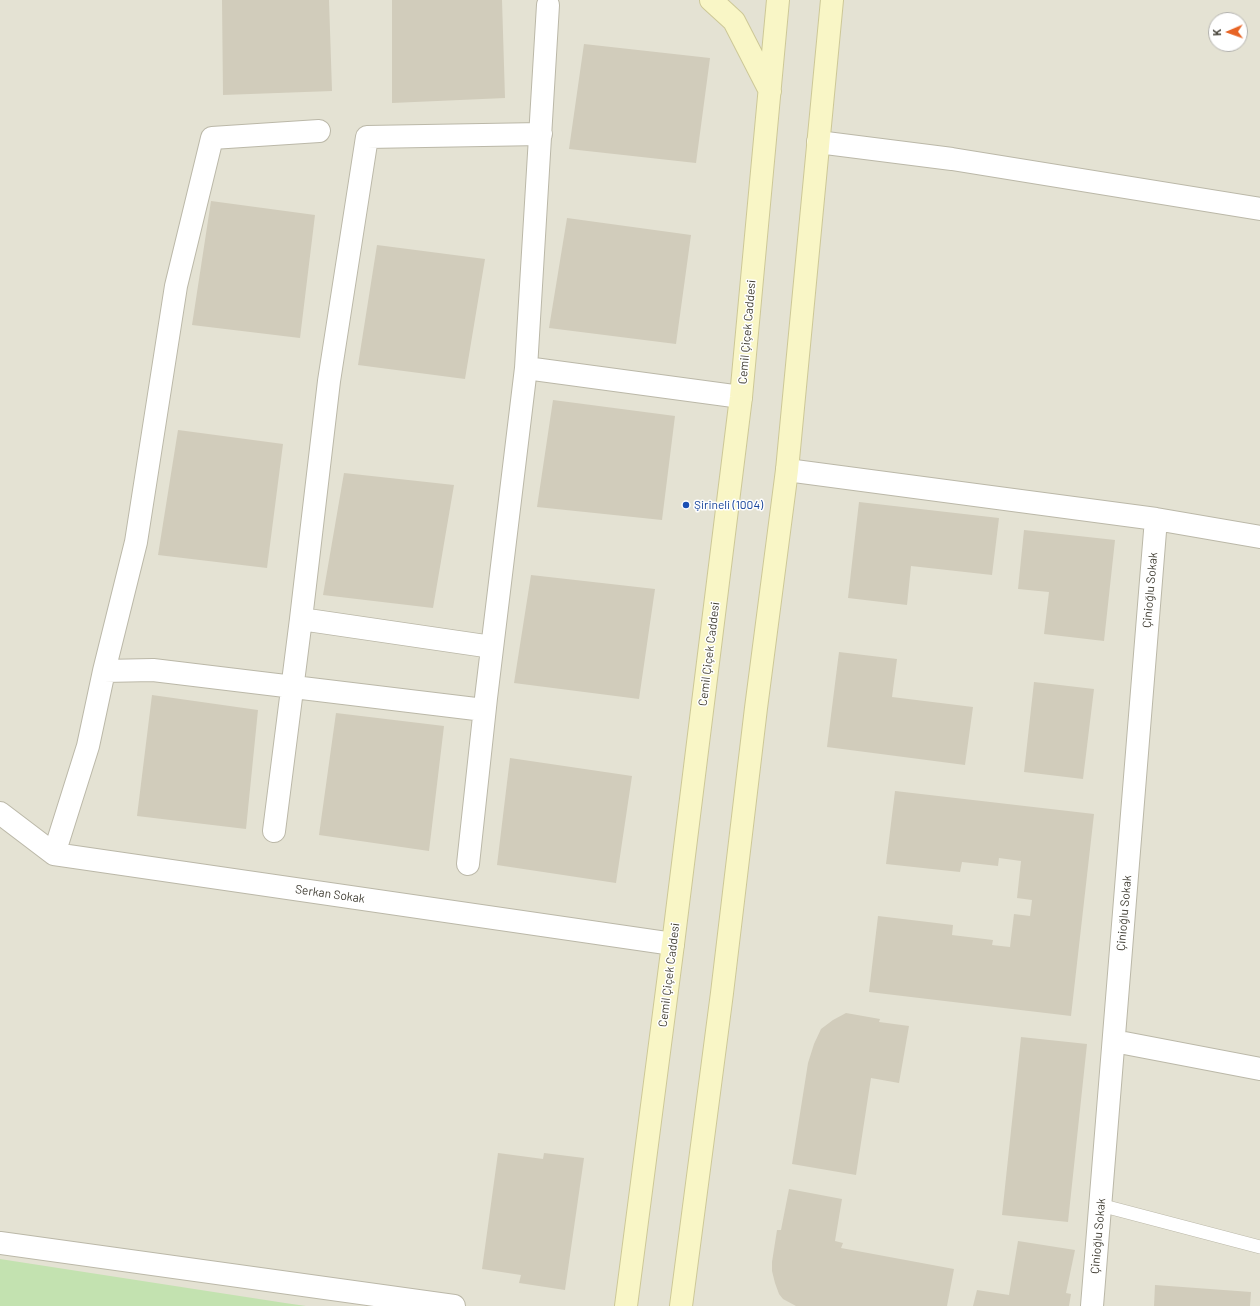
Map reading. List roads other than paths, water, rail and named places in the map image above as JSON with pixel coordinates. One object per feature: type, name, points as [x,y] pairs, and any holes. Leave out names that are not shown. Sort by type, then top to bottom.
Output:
[{"type":"street","points":[[711,0],[734,22],[770,91]]},
{"type":"street","name":"Cemil Çiçek Caddesi","points":[[626,1306],[741,397],[778,0]]},
{"type":"street","points":[[681,1306],[722,994],[756,708],[787,470],[832,0]]},
{"type":"street","points":[[468,864],[484,710],[526,368],[548,5]]},
{"type":"street","points":[[54,854],[88,746],[104,671],[136,542],[176,286],[212,138],[319,131]]},
{"type":"street","points":[[274,831],[329,381],[367,137],[541,134]]},
{"type":"street","points":[[818,142],[952,159],[1260,209]]},
{"type":"street","points":[[526,368],[741,397]]},
{"type":"street","points":[[787,470],[1156,519],[1260,537]]},
{"type":"street","name":"Çinioğlu Sokak","points":[[1092,1306],[1156,519]]},
{"type":"street","points":[[301,619],[492,647]]},
{"type":"street","points":[[104,671],[153,670],[484,710]]},
{"type":"street","name":"Serkan Sokak","points":[[0,813],[54,854],[673,944]]},
{"type":"street","points":[[1114,1041],[1260,1069]]},
{"type":"street","points":[[0,1243],[454,1306]]},
{"type":"lane","points":[[1100,1205],[1260,1247]]},
{"type":"place","name":"Şirineli (1004)","points":[[686,505]]}]
